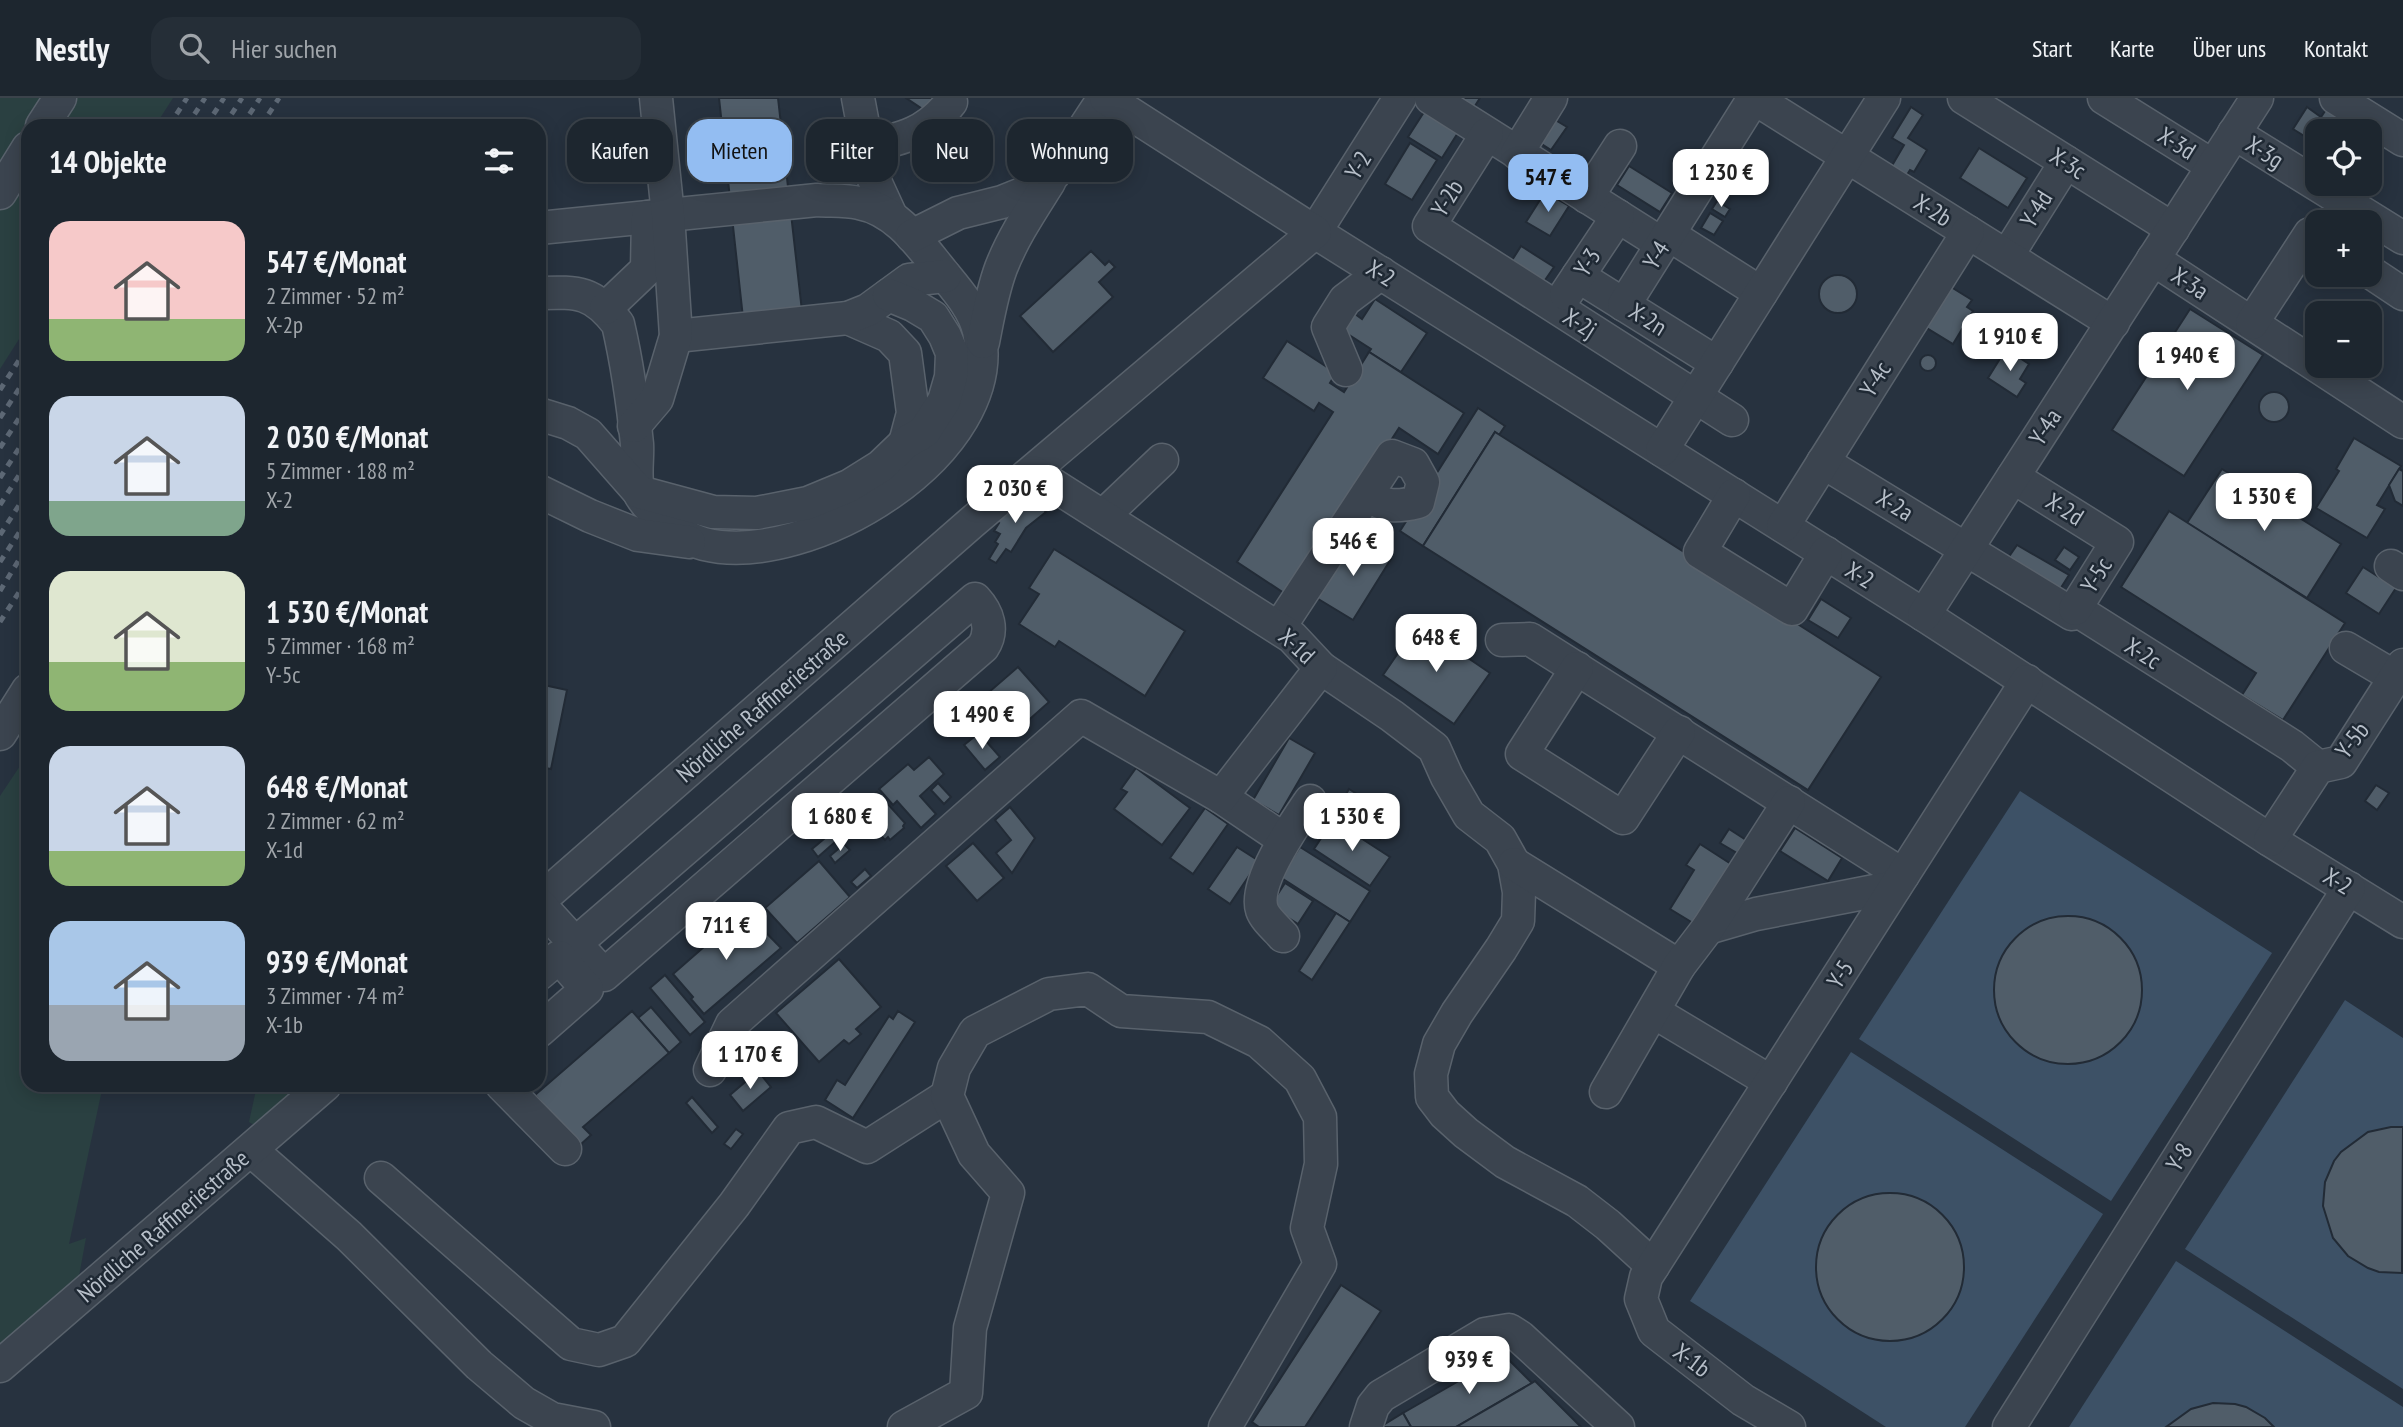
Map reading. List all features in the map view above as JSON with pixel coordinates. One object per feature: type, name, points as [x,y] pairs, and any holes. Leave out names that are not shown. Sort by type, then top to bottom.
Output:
[{"type":"street","points":[[46,119],[60,98]]},
{"type":"street","points":[[634,425],[657,399],[676,336],[658,216],[656,98]]},
{"type":"street","points":[[858,98],[862,119]]},
{"type":"street","points":[[1091,119],[1105,98]]},
{"type":"street","name":"X-2","points":[[1105,98],[1924,615],[2270,840],[2403,922]]},
{"type":"street","name":"Y-2","points":[[1315,232],[1400,98]]},
{"type":"street","points":[[1430,98],[1618,216],[1761,293]]},
{"type":"street","points":[[1517,153],[1551,98]]},
{"type":"street","name":"X-2b","points":[[1754,98],[2113,323]]},
{"type":"street","name":"Y-4","points":[[1624,305],[1754,98]]},
{"type":"street","points":[[1662,450],[1884,98]]},
{"type":"street","name":"X-3c","points":[[1964,98],[2173,229]]},
{"type":"street","name":"X-3d","points":[[2105,98],[2213,166]]},
{"type":"street","name":"Y-4a","points":[[1924,615],[2257,98]]},
{"type":"street","points":[[2336,98],[2403,140]]},
{"type":"street","points":[[898,140],[938,120],[951,102]]},
{"type":"street","name":"X-3g","points":[[2234,133],[2403,238]]},
{"type":"street","name":"Y-2b","points":[[1429,226],[1488,134]]},
{"type":"street","points":[[1587,197],[1620,146]]},
{"type":"street","points":[[0,193],[21,159]]},
{"type":"street","name":"Y-4d","points":[[2007,256],[2066,162]]},
{"type":"street","points":[[875,182],[890,215]]},
{"type":"street","points":[[912,236],[958,213],[1002,202],[1045,182]]},
{"type":"street","points":[[980,357],[990,306],[1002,265],[1049,182]]},
{"type":"street","points":[[546,227],[817,200],[860,203],[890,215],[912,236],[945,276],[972,312],[979,332],[980,357],[979,374],[972,396],[954,435],[940,451],[885,497],[830,526],[797,538],[745,547],[638,535],[546,494]]},
{"type":"street","points":[[606,308],[646,269],[658,216]]},
{"type":"street","name":"Y-3","points":[[1557,308],[1618,216]]},
{"type":"street","name":"X-2j","points":[[1429,226],[1732,420]]},
{"type":"street","points":[[1033,472],[1315,232]]},
{"type":"street","name":"Y-4c","points":[[1783,526],[1968,232]]},
{"type":"street","points":[[2252,323],[2305,242]]},
{"type":"street","name":"X-3a","points":[[2154,259],[2403,422]]},
{"type":"street","points":[[1346,370],[1328,327],[1345,300],[1381,273]]},
{"type":"street","points":[[676,336],[848,318],[869,310],[909,280],[945,276]]},
{"type":"street","name":"X-2n","points":[[1578,276],[1717,363]]},
{"type":"street","points":[[2382,280],[2403,294]]},
{"type":"street","points":[[546,293],[573,292],[586,295],[606,308],[618,324],[634,425],[639,492]]},
{"type":"street","points":[[639,492],[713,512],[757,513],[808,503],[849,486],[881,466],[905,443],[924,432],[935,419],[944,401],[951,377],[952,353],[946,336],[933,317],[914,305],[888,295]]},
{"type":"street","points":[[848,318],[888,336],[905,353],[914,413],[905,443]]},
{"type":"street","points":[[546,416],[568,423],[588,434],[653,511],[676,531],[702,543]]},
{"type":"street","points":[[1103,516],[1162,460]]},
{"type":"street","name":"X-2a","points":[[1823,461],[1967,549]]},
{"type":"street","name":"Nördliche Raffineriestraße","points":[[546,896],[1033,472]]},
{"type":"street","name":"X-1d","points":[[1033,472],[1292,636],[1321,668],[1221,797]]},
{"type":"street","name":"X-2d","points":[[2013,477],[2117,542]]},
{"type":"street","points":[[1279,628],[1367,494]]},
{"type":"street","points":[[1734,495],[1700,552],[1792,609],[1826,553]]},
{"type":"street","name":"Y-5c","points":[[2075,609],[2117,542]]},
{"type":"street","name":"X-2c","points":[[1967,549],[2072,614],[2075,609],[2292,746],[2318,767]]},
{"type":"street","points":[[546,910],[604,975],[983,647],[989,638],[990,629],[982,606],[975,599],[576,943]]},
{"type":"street","points":[[1502,640],[1530,639],[1790,802],[1899,881]]},
{"type":"street","points":[[2346,648],[2399,671]]},
{"type":"street","points":[[1321,668],[1434,748],[1469,815],[1500,838],[1514,864],[1519,892],[1518,921],[1439,1044],[1432,1074],[1432,1097],[1445,1114],[1466,1133],[1505,1162],[1577,1201],[1653,1266]]},
{"type":"street","points":[[1577,668],[1522,754],[1623,818],[1678,732]]},
{"type":"street","name":"Y-5b","points":[[2270,840],[2318,767],[2341,762],[2399,671]]},
{"type":"street","name":"Y-5","points":[[1653,1266],[2027,681]]},
{"type":"street","points":[[0,734],[21,701]]},
{"type":"street","points":[[710,1070],[732,1024],[1081,716],[1221,797],[1283,839]]},
{"type":"street","points":[[1283,936],[1262,912],[1261,895],[1283,839],[1310,801]]},
{"type":"street","points":[[1606,1093],[1679,966],[1708,928],[1790,802]]},
{"type":"street","points":[[1514,864],[1679,966]]},
{"type":"street","points":[[1708,928],[1756,914],[1899,881]]},
{"type":"street","name":"Y-8","points":[[2009,1427],[2349,888]]},
{"type":"street","points":[[546,968],[559,957],[587,989],[546,1025]]},
{"type":"street","points":[[904,1427],[966,1393],[970,1328],[1008,1193],[974,1154],[947,1097],[954,1068],[975,1032],[1049,994],[1088,989],[1121,1011],[1208,1017],[1259,1042],[1300,1079],[1320,1117],[1321,1164],[1307,1228],[1320,1264],[1225,1427]]},
{"type":"street","points":[[1654,1012],[1771,1082]]},
{"type":"street","name":"Nördliche Raffineriestraße","points":[[0,1366],[317,1092]]},
{"type":"street","points":[[509,1092],[565,1149]]},
{"type":"street","points":[[381,1178],[571,1344],[599,1350],[625,1341],[734,1205],[789,1128],[816,1122],[867,1147],[947,1097]]},
{"type":"street","points":[[251,1150],[349,1236],[479,1365],[524,1402],[552,1419],[594,1427]]},
{"type":"street","name":"X-1b","points":[[1653,1266],[1646,1277],[1641,1299],[1654,1331],[1743,1400],[1789,1427]]},
{"type":"street","points":[[1366,1427],[1373,1406],[1381,1396],[1485,1334],[1509,1331],[1520,1337],[1618,1427]]},
{"type":"green space","points":[[0,98],[173,98],[160,119],[21,119],[21,336],[0,369]]},
{"type":"green space","points":[[21,764],[21,1092],[102,1092],[69,1244],[86,1238],[79,1276],[0,1346],[0,796]]},
{"type":"green space","points":[[255,1092],[295,1092],[256,1126],[249,1122]]},
{"type":"water","points":[[2020,791],[2272,953],[2111,1201],[1859,1039]]},
{"type":"water","points":[[2345,1000],[2403,1038],[2403,1389],[2185,1249]]},
{"type":"water","points":[[1851,1052],[2103,1214],[1965,1427],[1886,1427],[1690,1301]]},
{"type":"water","points":[[2176,1261],[2403,1407],[2403,1427],[2069,1427]]},
{"type":"building","points":[[719,98],[778,98],[780,119],[721,119]]},
{"type":"building","points":[[906,98],[940,98],[930,114]]},
{"type":"building","points":[[1433,98],[1480,98],[1442,158],[1408,137]]},
{"type":"building","points":[[1911,107],[1923,115],[1908,138],[1927,150],[1914,172],[1910,170],[1905,178],[1890,169],[1904,145],[1892,138]]},
{"type":"building","points":[[2307,107],[2321,117],[2327,108],[2344,119],[2305,119],[2305,136],[2293,129]]},
{"type":"building","points":[[1552,118],[1567,127],[1551,150],[1537,141]]},
{"type":"building","points":[[1410,143],[1437,160],[1412,200],[1385,184]]},
{"type":"building","points":[[1979,148],[2027,178],[2008,208],[1960,178]]},
{"type":"building","points":[[1629,166],[1672,193],[1660,212],[1617,185]]},
{"type":"building","points":[[728,182],[787,182],[804,329],[745,336]]},
{"type":"building","points":[[1545,192],[1569,206],[1550,236],[1526,222]]},
{"type":"building","points":[[1717,201],[1730,209],[1725,217],[1712,209]]},
{"type":"building","points":[[1710,213],[1723,221],[1714,235],[1701,228]]},
{"type":"building","points":[[1521,246],[1554,267],[1541,286],[1509,265]]},
{"type":"building","points":[[1091,251],[1105,265],[1109,261],[1115,267],[1099,282],[1113,297],[1053,352],[1020,316]]},
{"type":"building","points":[[1838,275],[1852,280],[1857,294],[1852,308],[1838,313],[1824,308],[1819,294],[1824,280]]},
{"type":"building","points":[[1951,287],[1972,300],[1967,307],[1973,311],[1953,344],[1917,322]]},
{"type":"building","points":[[1375,299],[1427,333],[1401,372],[1369,352],[1371,349],[1343,331],[1355,314],[1362,319]]},
{"type":"building","points":[[2190,309],[2263,355],[2184,476],[2112,430]]},
{"type":"building","points":[[2029,320],[2054,336],[2040,357],[2016,341]]},
{"type":"building","points":[[1287,341],[1336,373],[1330,383],[1344,392],[1369,352],[1464,413],[1438,454],[1399,428],[1290,597],[1237,562],[1333,412],[1319,403],[1314,411],[1263,378]]},
{"type":"building","points":[[2006,349],[2029,364],[2020,379],[2026,383],[2017,397],[1988,378]]},
{"type":"building","points":[[1928,355],[1936,363],[1928,371],[1920,363]]},
{"type":"building","points":[[2274,392],[2280,393],[2288,401],[2288,413],[2280,421],[2274,422],[2268,421],[2260,413],[2259,407],[2260,401],[2268,393]]},
{"type":"building","points":[[1478,408],[1505,426],[1499,435],[1495,432],[1423,546],[1400,531]]},
{"type":"building","points":[[1495,432],[1881,677],[1808,790],[1423,546]]},
{"type":"building","points":[[2354,438],[2401,466],[2377,505],[2385,509],[2367,538],[2316,508],[2339,471],[2336,469]]},
{"type":"building","points":[[2222,469],[2341,544],[2307,598],[2187,523]]},
{"type":"building","points":[[2399,469],[2403,471],[2403,506],[2395,501],[2389,485]]},
{"type":"building","points":[[1033,496],[1046,512],[1026,528],[1011,552],[1006,549],[996,563],[989,559],[998,544],[995,542],[1000,534],[994,531],[999,523],[996,521],[1017,502],[1024,504]]},
{"type":"building","points":[[2169,511],[2345,623],[2283,720],[2242,695],[2256,673],[2121,587]]},
{"type":"building","points":[[1353,536],[1391,559],[1353,620],[1315,597]]},
{"type":"building","points":[[2017,545],[2069,575],[2057,594],[2006,561]]},
{"type":"building","points":[[2064,547],[2079,557],[2070,570],[2055,560]]},
{"type":"building","points":[[1054,549],[1185,631],[1145,696],[1059,641],[1055,647],[1019,624],[1039,594],[1029,588]]},
{"type":"building","points":[[2363,567],[2396,588],[2379,614],[2346,593]]},
{"type":"building","points":[[1821,599],[1851,618],[1838,638],[1808,620]]},
{"type":"building","points":[[1418,624],[1490,673],[1454,724],[1383,675]]},
{"type":"building","points":[[1018,667],[1049,702],[1012,735],[981,699]]},
{"type":"building","points":[[546,686],[567,690],[551,769],[546,768]]},
{"type":"building","points":[[979,733],[1000,757],[985,770],[964,745]]},
{"type":"building","points":[[1289,738],[1315,753],[1279,815],[1253,800]]},
{"type":"building","points":[[929,757],[944,774],[920,796],[936,814],[921,828],[897,801],[893,805],[879,789],[908,764],[914,770]]},
{"type":"building","points":[[1136,768],[1190,808],[1162,845],[1114,809],[1127,792],[1121,789]]},
{"type":"building","points":[[938,783],[951,797],[944,804],[931,790]]},
{"type":"building","points":[[2376,785],[2389,793],[2377,810],[2365,801]]},
{"type":"building","points":[[1349,789],[1393,817],[1380,839],[1336,811]]},
{"type":"building","points":[[877,792],[905,823],[904,828],[890,840],[888,837],[885,840],[857,809]]},
{"type":"building","points":[[1010,807],[1035,838],[1012,873],[996,853],[1011,840],[995,820]]},
{"type":"building","points":[[1205,808],[1228,824],[1193,874],[1170,858]]},
{"type":"building","points":[[1333,820],[1390,857],[1370,886],[1314,849]]},
{"type":"building","points":[[837,828],[843,835],[818,857],[812,849]]},
{"type":"building","points":[[1795,828],[1842,858],[1828,881],[1780,851]]},
{"type":"building","points":[[1729,829],[1746,840],[1737,853],[1720,843]]},
{"type":"building","points":[[973,843],[1004,878],[977,901],[946,866]]},
{"type":"building","points":[[844,844],[850,850],[835,863],[830,856]]},
{"type":"building","points":[[1700,844],[1731,864],[1693,923],[1670,909],[1694,870],[1686,865]]},
{"type":"building","points":[[1237,847],[1259,861],[1230,904],[1208,889]]},
{"type":"building","points":[[1300,847],[1370,891],[1350,922],[1280,877]]},
{"type":"building","points":[[819,861],[850,897],[797,943],[765,908]]},
{"type":"building","points":[[865,869],[871,876],[857,888],[851,882]]},
{"type":"building","points":[[1285,883],[1313,901],[1298,924],[1270,906]]},
{"type":"building","points":[[745,911],[781,948],[704,1014],[673,974]]},
{"type":"building","points":[[1336,913],[1350,922],[1312,980],[1299,971]]},
{"type":"building","points":[[2068,916],[2096,922],[2120,938],[2136,962],[2142,990],[2136,1018],[2120,1042],[2096,1058],[2068,1064],[2040,1058],[2016,1042],[2000,1018],[1994,990],[2000,962],[2016,938],[2040,922]]},
{"type":"building","points":[[839,959],[881,1007],[856,1029],[861,1034],[849,1044],[844,1040],[819,1062],[776,1013]]},
{"type":"building","points":[[665,975],[705,1022],[690,1035],[650,988]]},
{"type":"building","points":[[651,1007],[681,1042],[669,1053],[638,1018]]},
{"type":"building","points":[[632,1011],[669,1053],[583,1127],[591,1135],[579,1146],[535,1095],[546,1092],[546,1085]]},
{"type":"building","points":[[898,1011],[915,1022],[853,1118],[825,1100],[837,1080],[845,1085],[889,1016],[893,1019]]},
{"type":"building","points":[[761,1033],[774,1049],[756,1064],[743,1049]]},
{"type":"building","points":[[758,1071],[771,1087],[743,1111],[730,1095]]},
{"type":"building","points":[[692,1097],[718,1127],[712,1133],[686,1103]]},
{"type":"building","points":[[2403,1127],[2402,1273],[2379,1272],[2348,1256],[2333,1238],[2323,1206],[2325,1182],[2341,1152],[2368,1132]]},
{"type":"building","points":[[736,1129],[743,1134],[731,1149],[724,1144]]},
{"type":"building","points":[[1890,1193],[1918,1199],[1942,1215],[1958,1239],[1964,1267],[1958,1295],[1942,1319],[1918,1335],[1890,1341],[1862,1335],[1838,1319],[1822,1295],[1816,1267],[1822,1239],[1838,1215],[1862,1199]]},
{"type":"building","points":[[1341,1285],[1381,1311],[1305,1427],[1259,1427],[1252,1422]]},
{"type":"building","points":[[1504,1355],[1532,1383],[1456,1427],[1411,1427],[1403,1413]]},
{"type":"building","points":[[1535,1381],[1581,1427],[1456,1427],[1532,1383]]},
{"type":"building","points":[[2213,1403],[2246,1407],[2274,1427],[2166,1427],[2191,1409]]},
{"type":"building","points":[[1403,1413],[1411,1427],[1380,1427]]},
{"type":"railway","points":[[174,119],[187,98]]},
{"type":"railway","points":[[192,119],[205,98]]},
{"type":"railway","points":[[210,119],[224,98]]},
{"type":"railway","points":[[228,119],[242,98]]},
{"type":"railway","points":[[246,119],[260,98]]},
{"type":"railway","points":[[266,119],[279,98]]},
{"type":"railway","points":[[0,390],[21,357]]},
{"type":"railway","points":[[0,418],[21,386]]},
{"type":"railway","points":[[0,448],[21,415]]},
{"type":"railway","points":[[0,478],[21,445]]},
{"type":"railway","points":[[0,505],[21,472]]},
{"type":"railway","points":[[0,535],[21,502]]},
{"type":"railway","points":[[0,562],[21,530]]},
{"type":"railway","points":[[0,591],[21,556]]},
{"type":"railway","points":[[0,622],[21,589]]}]
